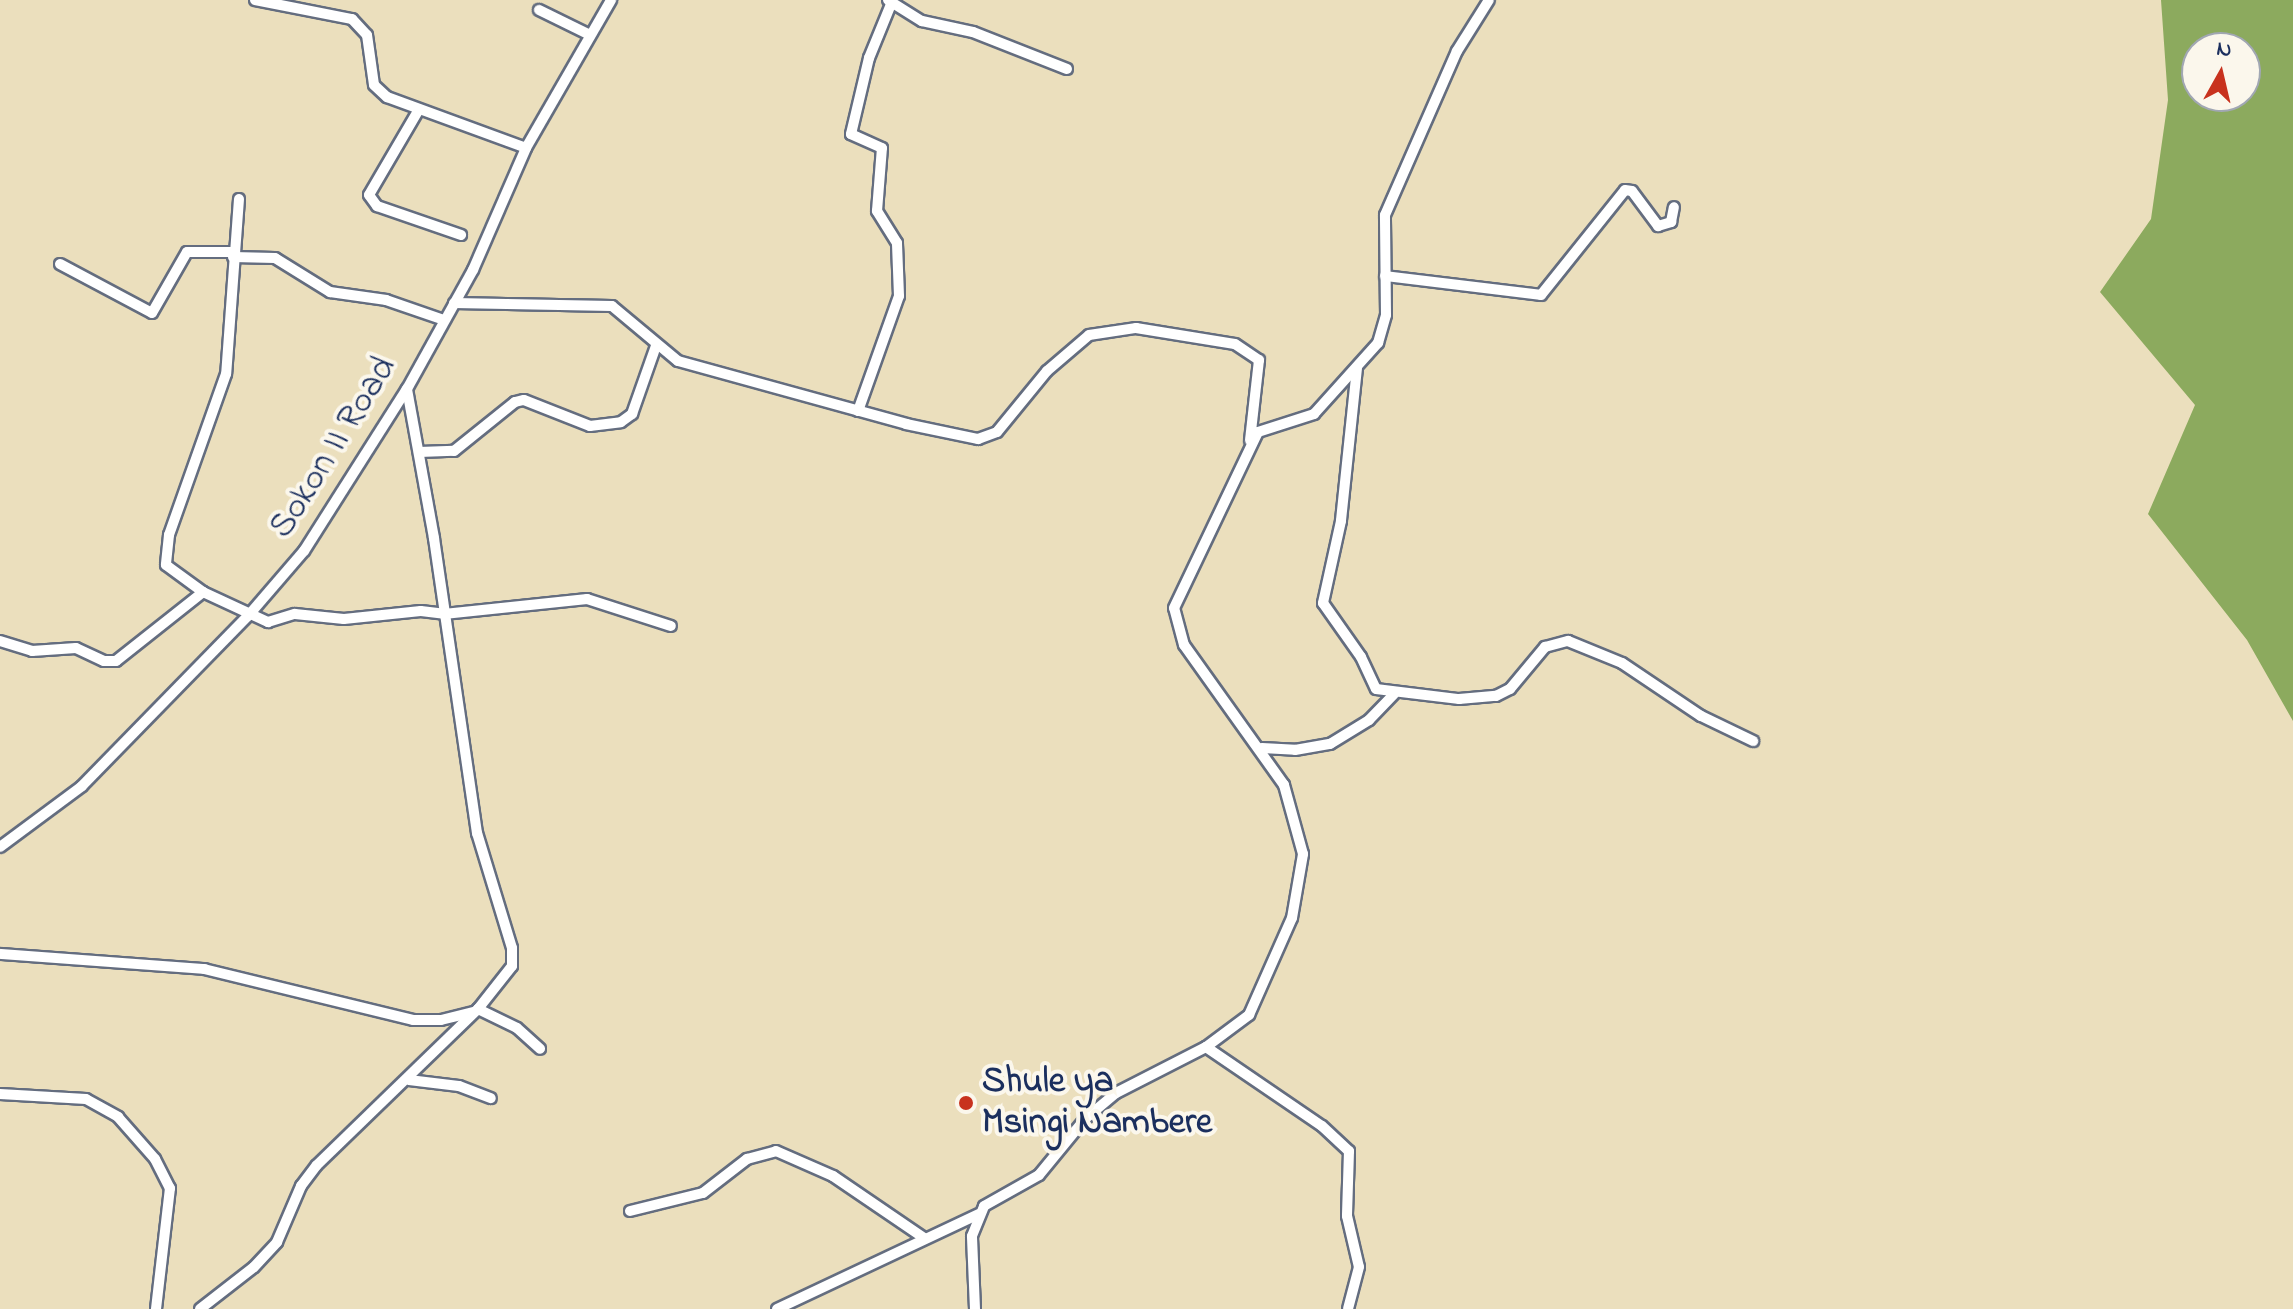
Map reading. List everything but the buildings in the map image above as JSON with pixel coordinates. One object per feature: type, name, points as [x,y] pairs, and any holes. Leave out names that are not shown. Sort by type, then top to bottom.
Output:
[{"type":"street","points":[[255,0],[352,19],[367,35],[377,90],[418,111],[526,148]]},
{"type":"street","name":"Sokon II Road","points":[[0,847],[70,797],[248,616],[304,551],[407,389],[493,232],[526,148],[611,0]]},
{"type":"street","points":[[975,1309],[972,1236],[979,1214],[987,1203],[1039,1175],[1085,1119],[1116,1093],[1206,1047],[1249,1015],[1258,1001],[1292,918],[1302,870],[1293,809],[1262,748],[1184,645],[1174,615],[1179,587],[1220,515],[1250,445],[1264,428],[1314,414],[1357,368],[1382,335],[1385,276],[1382,227],[1390,199],[1457,51],[1489,0]]},
{"type":"street","points":[[858,411],[899,296],[897,243],[877,211],[882,148],[853,137],[850,128],[890,2],[922,21],[973,32],[1067,69]]},
{"type":"street","points":[[539,10],[590,35]]},
{"type":"street","points":[[418,111],[375,181],[371,201],[461,235]]},
{"type":"street","points":[[1385,276],[1541,295],[1625,190],[1632,191],[1658,226],[1671,222],[1674,207]]},
{"type":"street","points":[[239,199],[226,374],[165,556],[166,565],[203,592],[248,616],[268,622],[300,614],[335,619],[444,614],[587,599],[671,626]]},
{"type":"street","points":[[60,264],[152,313],[187,252],[275,258],[330,292],[386,300],[444,320]]},
{"type":"street","points":[[454,303],[612,306],[656,346],[678,361],[956,436],[988,438],[1079,341],[1113,328],[1136,328],[1235,344],[1257,355],[1250,445]]},
{"type":"street","points":[[419,452],[454,451],[515,402],[524,400],[590,426],[621,422],[632,414],[656,346]]},
{"type":"street","points":[[1357,368],[1341,521],[1323,603],[1361,657],[1376,689],[1394,694],[1459,699],[1501,695],[1545,647],[1568,641],[1622,663],[1701,716],[1753,741]]},
{"type":"street","points":[[200,1309],[254,1267],[277,1242],[301,1186],[317,1165],[409,1080],[476,1011],[505,979],[513,958],[477,833],[407,389]]},
{"type":"street","points":[[0,641],[32,651],[76,648],[116,661],[203,592]]},
{"type":"street","points":[[1262,748],[1295,750],[1330,744],[1369,720],[1394,694]]},
{"type":"street","points":[[0,954],[204,969],[413,1020],[441,1020],[476,1011],[517,1028],[540,1049]]},
{"type":"street","points":[[1206,1047],[1322,1126],[1349,1151],[1347,1216],[1359,1267],[1348,1309]]},
{"type":"street","points":[[409,1080],[459,1086],[491,1098]]},
{"type":"street","points":[[0,1094],[86,1099],[118,1117],[155,1159],[170,1188],[156,1309]]},
{"type":"street","points":[[630,1211],[703,1193],[747,1159],[776,1151],[833,1176],[924,1238]]},
{"type":"street","points":[[777,1309],[979,1214]]},
{"type":"green space","points":[[2161,0],[2293,0],[2293,721],[2247,640],[2148,514],[2195,405],[2100,292],[2151,219],[2168,100]]},
{"type":"place","name":"Shule ya Msingi Nambere","points":[[966,1103]]}]
